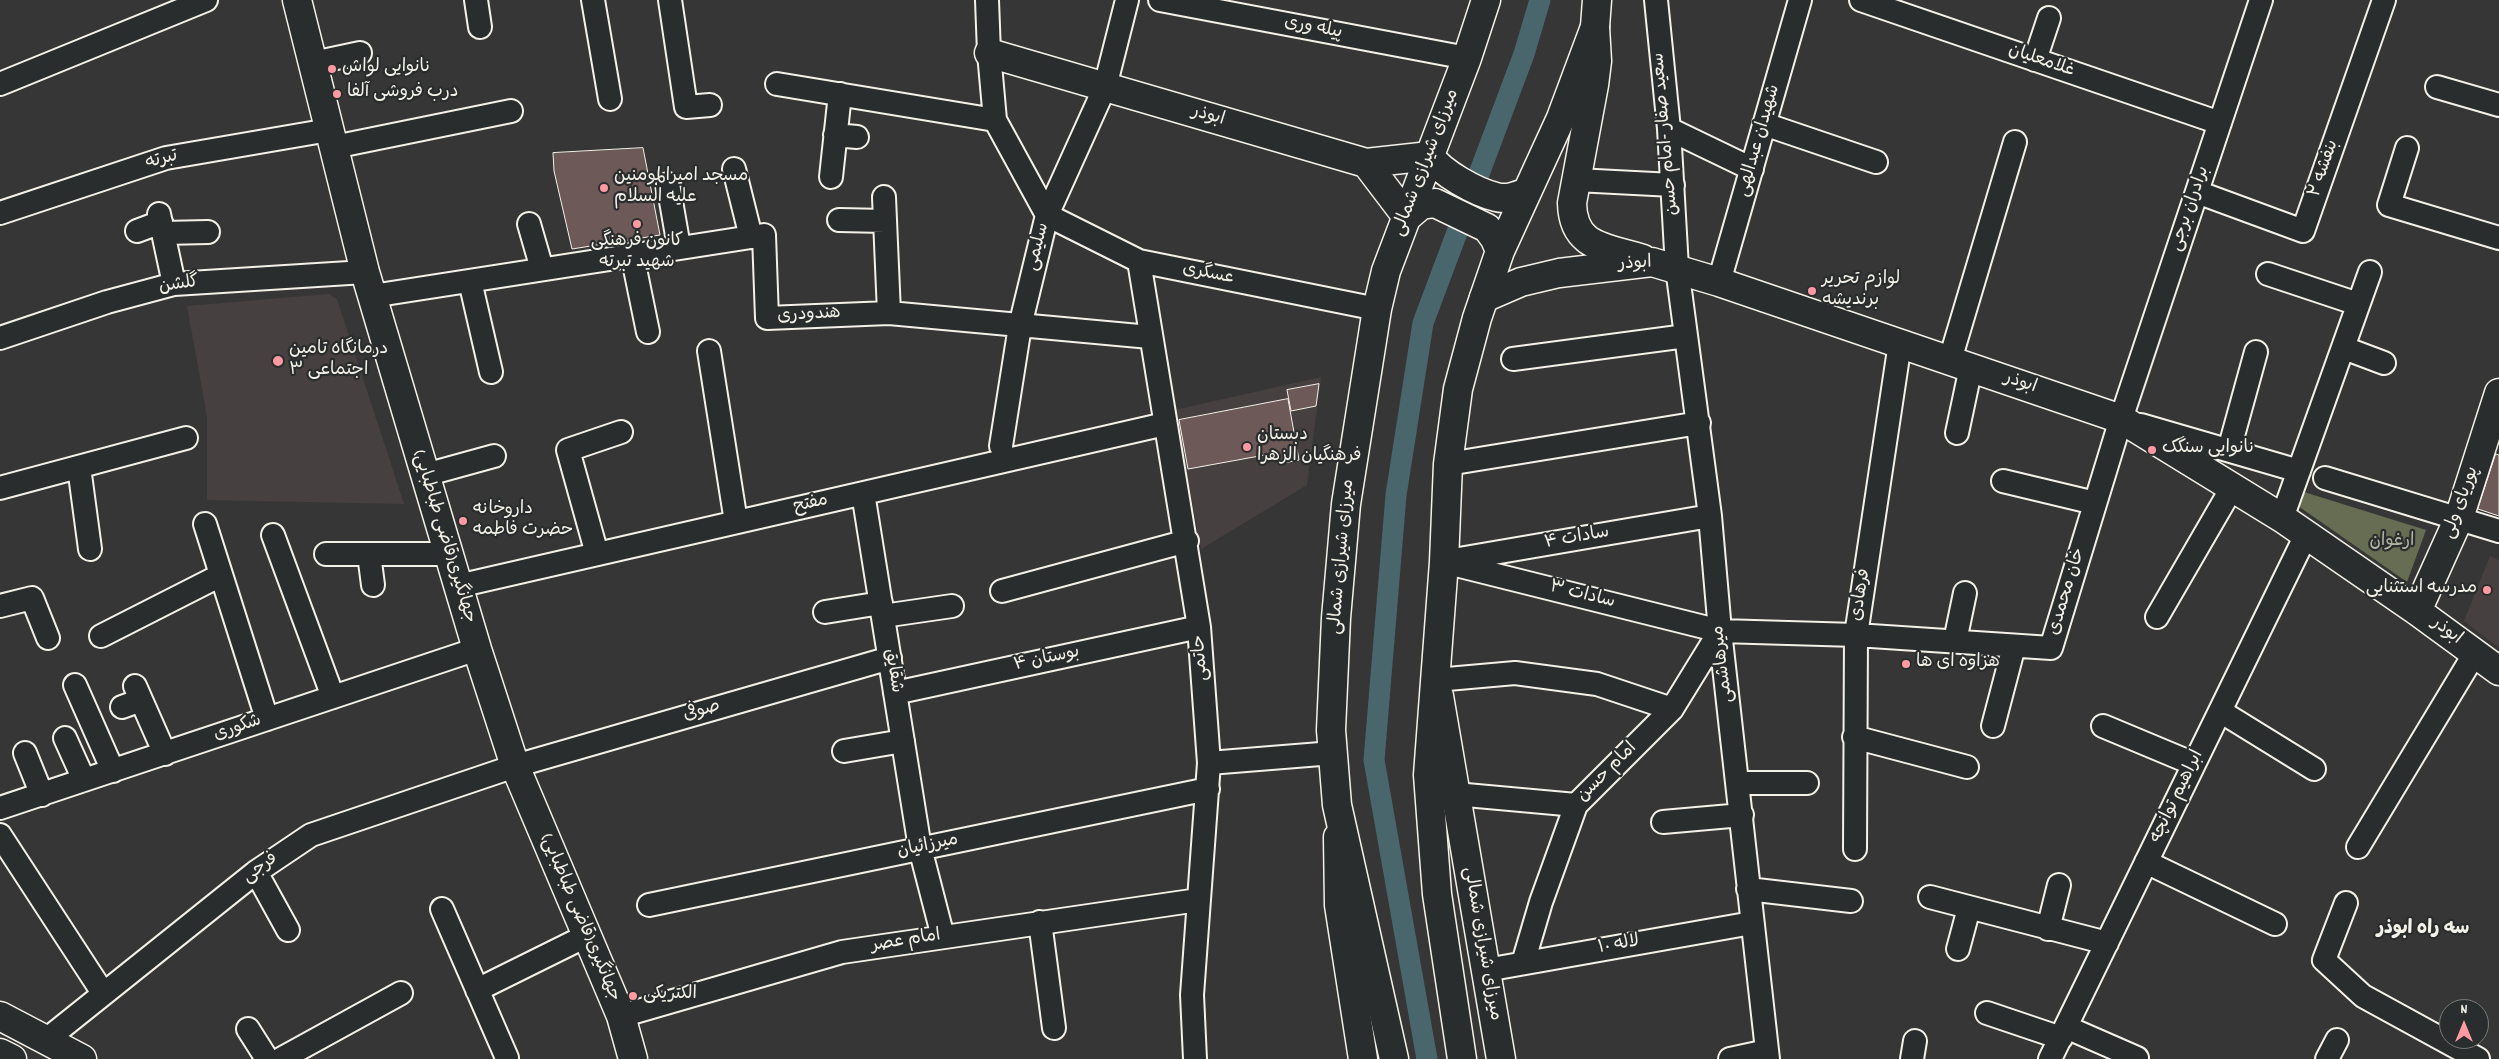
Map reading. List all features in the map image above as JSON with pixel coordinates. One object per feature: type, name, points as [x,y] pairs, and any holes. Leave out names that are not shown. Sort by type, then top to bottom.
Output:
[{"type":"street","points":[[0,84],[206,0]]},
{"type":"street","name":"جهانگیری(قاضی طباطبایی)","points":[[297,0],[369,284],[477,649],[515,766],[621,1016],[633,1059]]},
{"type":"street","points":[[476,0],[480,27]]},
{"type":"street","points":[[593,0],[610,99]]},
{"type":"street","points":[[670,0],[686,107],[710,105]]},
{"type":"street","name":"سلیمی","points":[[987,0],[989,53],[995,120],[1047,215],[1020,326],[1001,446]]},
{"type":"street","points":[[1047,215],[1105,87],[1127,0]]},
{"type":"street","name":"پیله وری","points":[[1160,0],[1467,58]]},
{"type":"street","name":"میرزای شیرازی شمالی","points":[[1363,1059],[1339,905],[1338,805],[1331,730],[1336,627],[1346,504],[1386,271],[1407,217],[1437,164],[1467,58],[1486,0]]},
{"type":"street","name":"میرزای شیرازی شمالی","points":[[1462,1059],[1436,894],[1428,776],[1444,562],[1448,464],[1458,389],[1484,298],[1494,240],[1527,192],[1561,118],[1595,27],[1597,0]]},
{"type":"street","name":"سعید صفار -امام حسن","points":[[1656,0],[1673,185],[1664,265]]},
{"type":"street","name":"شهیدان عبدالهی","points":[[1719,282],[1800,0]]},
{"type":"street","name":"غلامعلیان","points":[[1861,0],[2220,123]]},
{"type":"street","name":"برادران برجی","points":[[2121,419],[2261,0]]},
{"type":"street","name":"بنفشه ۲","points":[[2197,192],[2303,231],[2384,0]]},
{"type":"street","points":[[2035,60],[2049,18]]},
{"type":"street","points":[[1595,27],[1596,73],[1576,180],[1572,218],[1577,231],[1586,241],[1664,265]]},
{"type":"street","points":[[313,63],[360,53]]},
{"type":"street","name":"ابوذر","points":[[989,53],[1366,162],[1437,164]]},
{"type":"street","points":[[777,84],[995,120]]},
{"type":"street","points":[[2437,87],[2499,105]]},
{"type":"street","points":[[831,177],[846,136],[840,94]]},
{"type":"street","name":"تبرته","points":[[0,213],[166,158],[332,139],[511,111]]},
{"type":"street","points":[[1764,124],[1876,162]]},
{"type":"street","points":[[1668,129],[1752,169]]},
{"type":"street","points":[[1957,433],[1961,364],[2015,142]]},
{"type":"street","points":[[2407,148],[2389,205],[2499,238]]},
{"type":"street","points":[[1366,162],[1407,217],[1421,205],[1435,203],[1494,240]]},
{"type":"street","points":[[1437,164],[1497,198],[1512,198],[1527,192]]},
{"type":"street","points":[[369,284],[470,281],[751,236],[734,169]]},
{"type":"street","points":[[1576,180],[1673,185]]},
{"type":"street","points":[[668,184],[680,247]]},
{"type":"street","points":[[884,197],[889,313]]},
{"type":"street","name":"عسگری","points":[[1047,215],[1139,261],[1378,309]]},
{"type":"street","points":[[839,220],[885,221]]},
{"type":"street","points":[[161,223],[174,284]]},
{"type":"street","points":[[137,231],[161,223],[208,232]]},
{"type":"street","points":[[530,224],[542,269]]},
{"type":"street","name":"هندودری","points":[[751,236],[764,234],[767,318],[889,313],[1150,337]]},
{"type":"street","points":[[632,254],[648,332]]},
{"type":"street","name":"حاتمی","points":[[1139,261],[1164,424],[1187,541],[1200,627],[1209,763],[1192,995],[1195,1059]]},
{"type":"street","name":"ابوذر","points":[[1484,298],[1521,282],[1559,273],[1664,265],[2121,419],[2233,486],[2282,518],[2417,611],[2499,671]]},
{"type":"street","name":"میرهاشمی","points":[[1664,265],[1686,336],[1699,423],[1767,1055]]},
{"type":"street","points":[[2282,518],[2370,272]]},
{"type":"street","points":[[2268,274],[2358,304]]},
{"type":"street","points":[[470,281],[491,372]]},
{"type":"street","name":"گلشن","points":[[2,331],[174,284],[369,284]]},
{"type":"street","points":[[1513,359],[1686,336]]},
{"type":"street","name":"فرهادی","points":[[1855,849],[1854,737],[1856,634],[1900,343]]},
{"type":"street","points":[[2344,348],[2384,363]]},
{"type":"street","points":[[709,351],[736,522]]},
{"type":"street","points":[[2229,450],[2256,352]]},
{"type":"street","name":"پوریای ولی","points":[[2417,611],[2459,518],[2499,393]]},
{"type":"street","points":[[2121,419],[2299,471]]},
{"type":"street","name":"خان محمدی","points":[[1720,632],[1856,634],[2051,648],[2121,419]]},
{"type":"street","points":[[1448,464],[1699,423]]},
{"type":"street","name":"مفتح","points":[[458,586],[1164,424]]},
{"type":"street","points":[[597,554],[568,450],[621,432]]},
{"type":"street","points":[[0,488],[186,438]]},
{"type":"street","points":[[424,475],[494,456]]},
{"type":"street","points":[[79,467],[90,549]]},
{"type":"street","points":[[2325,478],[2499,531]]},
{"type":"street","points":[[2003,482],[2095,503]]},
{"type":"street","points":[[2158,617],[2233,486]]},
{"type":"street","name":"شقایق","points":[[863,493],[920,848],[943,937]]},
{"type":"street","name":"سادات ۴","points":[[1444,562],[1710,516]]},
{"type":"street","points":[[205,524],[267,719]]},
{"type":"street","points":[[273,535],[333,697]]},
{"type":"street","name":"ابراهیم توانچه","points":[[2050,1059],[2306,535]]},
{"type":"street","points":[[1002,591],[1187,541]]},
{"type":"street","points":[[326,554],[448,554]]},
{"type":"street","points":[[369,554],[373,585]]},
{"type":"street","name":"سادات ۳","points":[[1444,562],[1720,632]]},
{"type":"street","points":[[101,636],[221,575]]},
{"type":"street","points":[[1955,641],[1965,594]]},
{"type":"street","points":[[0,606],[32,598],[48,638]]},
{"type":"street","points":[[825,612],[952,606]]},
{"type":"street","name":"بوستان ۴","points":[[895,693],[1200,627]]},
{"type":"street","name":"امام حسن","points":[[1523,963],[1576,805],[1672,709],[1720,632]]},
{"type":"street","points":[[1993,726],[2014,646]]},
{"type":"street","name":"شکوری","points":[[0,808],[477,649]]},
{"type":"street","points":[[2358,847],[2475,653]]},
{"type":"street","name":"صوفی","points":[[515,766],[890,658]]},
{"type":"street","points":[[1436,680],[1515,673],[1597,684],[1672,709]]},
{"type":"street","name":"میرزای شیرازی شمالی","points":[[1436,680],[1501,1059]]},
{"type":"street","points":[[75,685],[113,771]]},
{"type":"street","points":[[133,697],[164,754]]},
{"type":"street","points":[[2220,710],[2314,769]]},
{"type":"street","points":[[2103,726],[2194,764]]},
{"type":"street","points":[[1854,737],[1967,767]]},
{"type":"street","points":[[65,738],[84,780]]},
{"type":"street","points":[[844,751],[903,742]]},
{"type":"street","points":[[25,753],[42,795]]},
{"type":"street","points":[[1209,763],[1333,753]]},
{"type":"street","name":"فرجی","points":[[46,1040],[256,872],[311,835],[515,766]]},
{"type":"street","points":[[1738,783],[1807,782]]},
{"type":"street","name":"میرزائیان","points":[[649,905],[1208,789]]},
{"type":"street","points":[[1455,794],[1576,805]]},
{"type":"street","name":"میرزای شیرازی شمالی","points":[[1338,805],[1394,1059]]},
{"type":"street","points":[[1663,822],[1742,815]]},
{"type":"street","points":[[0,835],[103,993]]},
{"type":"street","points":[[2146,862],[2275,924]]},
{"type":"street","points":[[256,872],[288,930]]},
{"type":"street","points":[[2048,929],[2059,885]]},
{"type":"street","points":[[1748,889],[1851,901]]},
{"type":"street","points":[[1930,897],[2107,943]]},
{"type":"street","name":"امام عصر","points":[[621,1016],[842,952],[1198,900]]},
{"type":"street","points":[[2346,903],[2324,960],[2363,996],[2478,1059]]},
{"type":"street","points":[[1958,949],[1969,908]]},
{"type":"street","points":[[442,909],[506,1058]]},
{"type":"street","points":[[1040,922],[1054,1028]]},
{"type":"street","name":"لاله ۱۰","points":[[1486,970],[1752,923]]},
{"type":"street","points":[[477,990],[586,936]]},
{"type":"street","points":[[281,1059],[401,993]]},
{"type":"street","points":[[1987,1013],[2063,1032],[2137,1058]]},
{"type":"street","points":[[0,1016],[82,1059]]},
{"type":"street","points":[[248,1029],[266,1059]]},
{"type":"street","points":[[0,1053],[12,1059]]},
{"type":"street","points":[[1730,1059],[1767,1055]]},
{"type":"shaded area","name":"درمانگاه تامین اجتماعی ۳","points":[[328,294],[337,299],[404,504],[207,500],[207,416],[187,306]]},
{"type":"shaded area","name":"دبستان فرهنگیان الزهرا","points":[[1321,377],[1307,485],[1201,549],[1175,410]]},
{"type":"shaded area","name":"مدرسه استثنایی","points":[[2490,556],[2499,560],[2499,648],[2464,621]]},
{"type":"green space","name":"ارغوان","points":[[2304,492],[2426,530],[2407,582],[2298,506]]},
{"type":"building","name":"مسجد امیرالمومنین علیه السلام","points":[[643,148],[660,235],[572,249],[554,171],[553,153]]},
{"type":"building","points":[[1319,384],[1316,406],[1291,411],[1287,390]]},
{"type":"building","points":[[1288,399],[1299,460],[1278,464],[1276,453],[1188,469],[1179,420]]},
{"type":"building","points":[[2496,454],[2499,455],[2499,516],[2478,509]]},
{"type":"waterway","points":[[1427,1059],[1374,760],[1396,495],[1423,323],[1524,54],[1540,0]]},
{"type":"place","name":"نانوایی لواش","points":[[332,69]]},
{"type":"place","name":"درب فروشی آلفا","points":[[337,94]]},
{"type":"place","name":"مسجد امیرالمومنین علیه السلام","points":[[604,188]]},
{"type":"place","name":"کانون فرهنگی شهید تبرته","points":[[637,224]]},
{"type":"place","name":"لوازم تحریر برندیشه","points":[[1812,291]]},
{"type":"place","name":"درمانگاه تامین اجتماعی ۳","points":[[278,361]]},
{"type":"place","name":"دبستان فرهنگیان الزهرا","points":[[1247,447]]},
{"type":"place","name":"نانوایی سنگک","points":[[2152,450]]},
{"type":"place","name":"داروخانه حضرت فاطمه","points":[[463,521]]},
{"type":"place","name":"مدرسه استثنایی","points":[[2487,590]]},
{"type":"place","name":"هزاوه ای ها","points":[[1906,664]]},
{"type":"place","name":"الکتریکی","points":[[633,996]]},
{"type":"district","name":"سه راه ابوذر","points":[[2423,930]]}]
